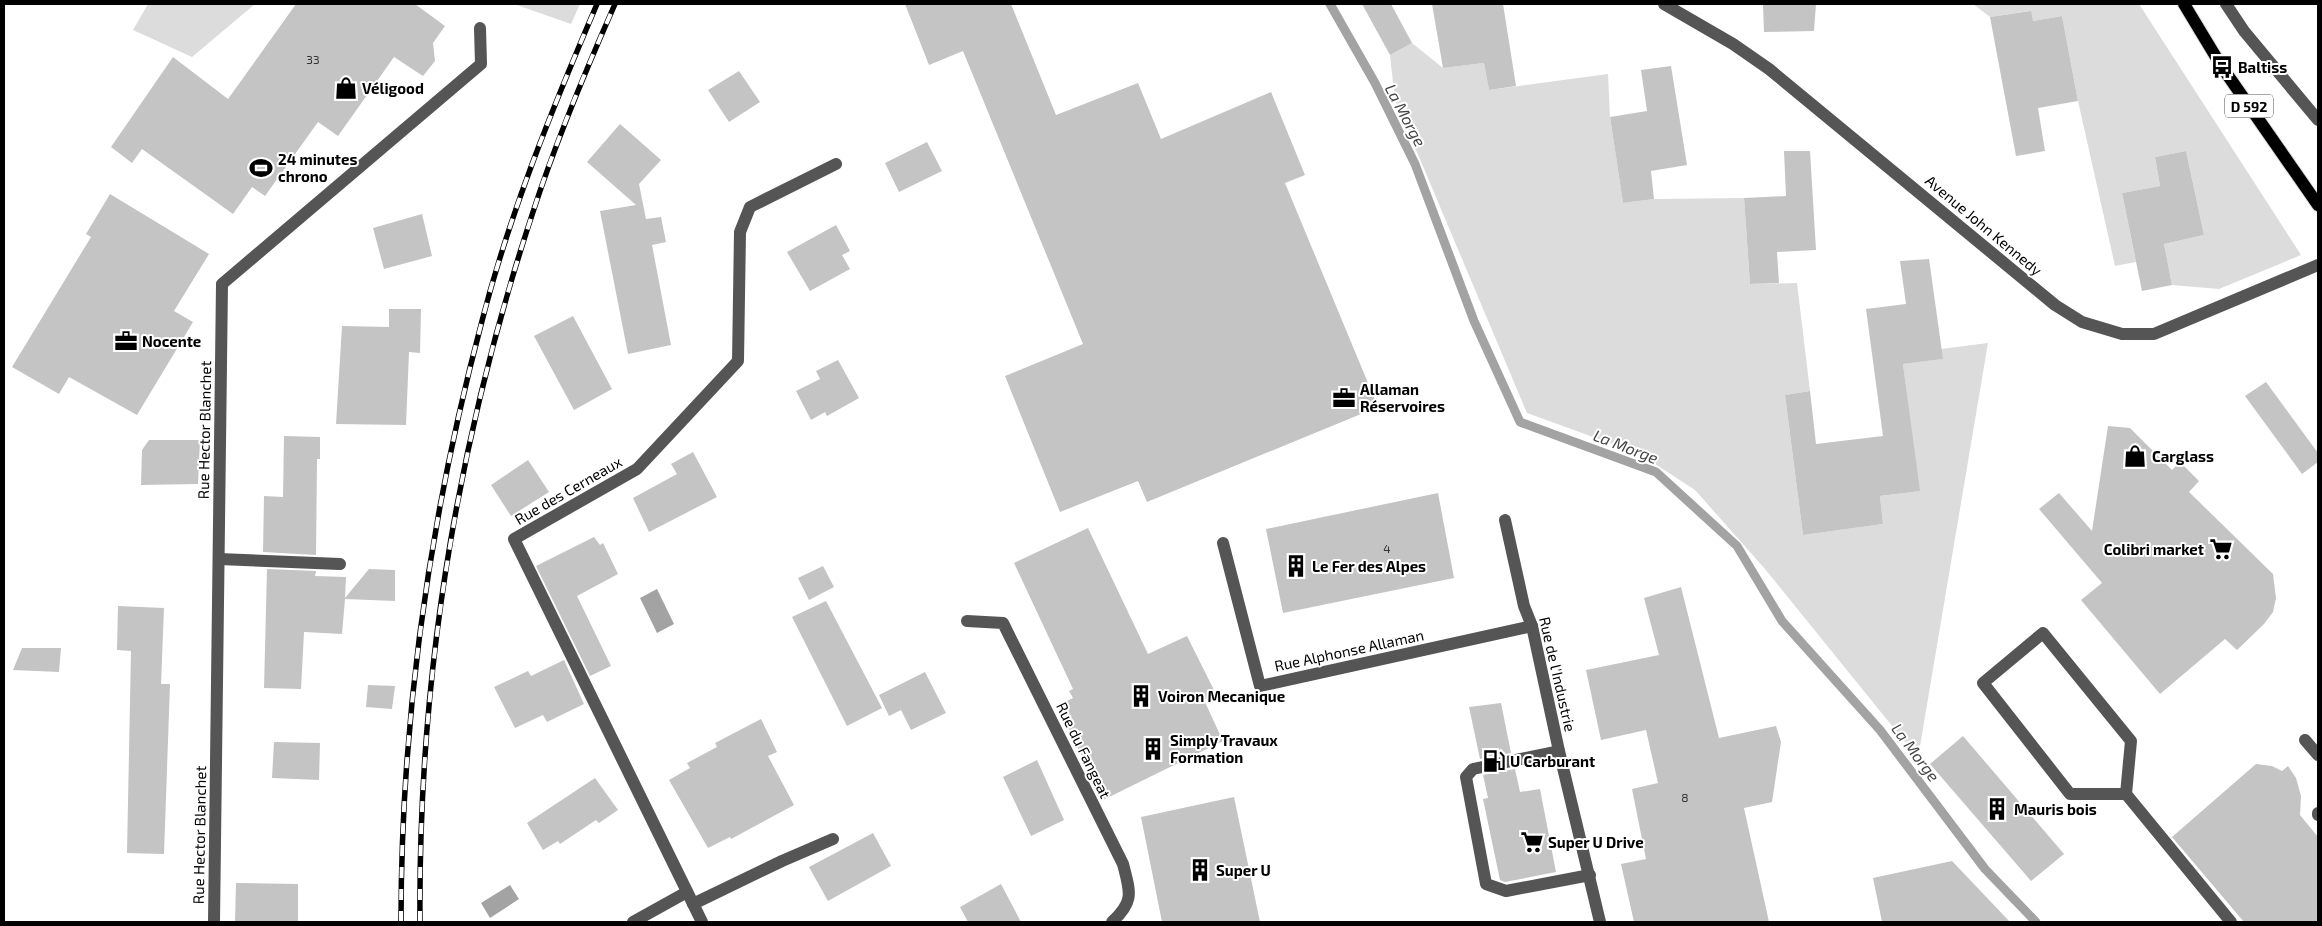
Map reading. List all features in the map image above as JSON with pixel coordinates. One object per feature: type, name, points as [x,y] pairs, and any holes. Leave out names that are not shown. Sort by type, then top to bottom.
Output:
[{"type":"main road","name":"D 592","points":[[2184,4],[2222,66],[2318,204]]},
{"type":"street","name":"Avenue John Kennedy","points":[[1664,4],[1733,44],[1769,69],[2055,305],[2082,322],[2122,334],[2154,334],[2318,265]]},
{"type":"street","points":[[2226,4],[2244,31],[2318,120]]},
{"type":"street","name":"Rue Hector Blanchet","points":[[214,922],[222,284],[481,64],[480,28]]},
{"type":"street","name":"Rue des Cerneaux","points":[[702,922],[514,539],[637,469],[738,361],[740,232],[750,207],[836,164]]},
{"type":"street","name":"Rue de l'Industrie","points":[[1505,520],[1524,606],[1532,626],[1559,751],[1600,922]]},
{"type":"street","name":"Rue Alphonse Allaman","points":[[1223,543],[1260,686],[1532,626]]},
{"type":"street","points":[[219,559],[340,564]]},
{"type":"street","name":"Rue du Fangeat","points":[[967,621],[1003,623],[1123,864],[1130,895],[1124,911],[1112,922]]},
{"type":"street","points":[[2126,794],[2070,794],[1982,683],[2043,632],[2131,741],[2126,794],[2231,922]]},
{"type":"street","points":[[2305,740],[2318,755]]},
{"type":"street","points":[[1559,751],[1473,769],[1466,776],[1486,884],[1506,891],[1590,875]]},
{"type":"street","points":[[633,922],[833,839]]},
{"type":"shaded area","points":[[148,4],[255,4],[192,57],[133,30]]},
{"type":"shaded area","points":[[514,4],[580,4],[571,24]]},
{"type":"shaded area","points":[[1973,4],[2139,4],[2301,255],[2219,289],[2172,285],[2164,244],[2204,235],[2186,151],[2155,157],[2160,186],[2122,193],[2136,262],[2115,266],[2078,101],[2062,16],[2033,21],[2030,11],[1990,17]]},
{"type":"shaded area","points":[[1412,43],[1443,68],[1484,63],[1489,90],[1608,74],[1610,117],[1623,203],[1654,199],[1744,198],[1750,284],[1797,283],[1810,391],[1785,395],[1803,535],[1883,524],[1880,496],[1919,491],[1903,364],[1942,359],[1941,349],[1988,343],[1918,758],[1765,569],[1695,490],[1640,454],[1527,413],[1395,100],[1390,55]]},
{"type":"shaded area","points":[[657,589],[674,624],[657,633],[640,598]]},
{"type":"shaded area","points":[[510,885],[519,899],[490,918],[481,903]]},
{"type":"building","points":[[296,4],[415,4],[445,26],[433,43],[435,61],[423,76],[394,57],[338,136],[318,122],[265,196],[252,187],[233,214],[142,149],[132,163],[111,147],[173,57],[228,99]]},
{"type":"building","points":[[905,4],[1011,4],[1056,115],[1138,83],[1161,139],[1271,92],[1305,175],[1285,183],[1378,407],[1147,502],[1138,481],[1060,512],[1005,376],[1083,344],[963,51],[929,65]]},
{"type":"building","points":[[1362,4],[1391,4],[1412,43],[1390,55]]},
{"type":"building","points":[[1432,4],[1503,4],[1516,86],[1489,90],[1484,63],[1443,68]]},
{"type":"building","points":[[1763,4],[1816,4],[1814,31],[1764,32]]},
{"type":"building","points":[[2031,11],[2033,21],[2062,16],[2078,101],[2038,108],[2045,151],[2016,156],[1990,17]]},
{"type":"building","points":[[1671,66],[1687,165],[1651,171],[1654,199],[1623,203],[1610,117],[1647,111],[1641,70]]},
{"type":"building","points":[[739,71],[760,102],[729,122],[708,90]]},
{"type":"building","points":[[620,124],[661,160],[639,184],[646,219],[661,217],[666,242],[652,245],[671,345],[628,354],[600,211],[636,205],[587,162]]},
{"type":"building","points":[[927,142],[942,171],[899,192],[885,163]]},
{"type":"building","points":[[1784,151],[1810,151],[1816,250],[1777,252],[1779,283],[1750,284],[1744,198],[1786,196]]},
{"type":"building","points":[[2186,151],[2204,235],[2164,244],[2172,285],[2142,291],[2122,193],[2160,186],[2155,157]]},
{"type":"building","points":[[110,194],[209,254],[174,311],[193,322],[137,415],[69,377],[59,394],[12,367],[91,237],[86,234]]},
{"type":"building","points":[[422,214],[432,256],[384,269],[373,228]]},
{"type":"building","points":[[836,225],[850,251],[842,255],[850,269],[810,291],[787,252]]},
{"type":"building","points":[[1929,259],[1943,359],[1903,364],[1920,491],[1880,496],[1883,524],[1803,535],[1785,395],[1810,391],[1816,444],[1883,436],[1866,309],[1906,304],[1900,261]]},
{"type":"building","points":[[389,309],[421,309],[420,353],[409,352],[406,425],[336,424],[342,326],[389,327]]},
{"type":"building","points":[[573,316],[612,389],[574,410],[534,336]]},
{"type":"building","points":[[838,360],[859,398],[827,416],[825,412],[811,420],[796,391],[820,379],[816,371]]},
{"type":"building","points":[[2266,382],[2318,453],[2318,462],[2302,474],[2245,396]]},
{"type":"building","points":[[2108,426],[2130,428],[2172,470],[2180,462],[2199,481],[2189,492],[2273,574],[2276,598],[2273,612],[2264,624],[2237,650],[2225,639],[2160,694],[2081,600],[2102,583],[2039,509],[2059,493],[2092,531]]},
{"type":"building","points":[[284,436],[320,437],[320,459],[317,459],[316,555],[263,552],[264,496],[283,497]]},
{"type":"building","points":[[149,440],[200,440],[198,484],[141,485],[142,450]]},
{"type":"building","points":[[693,452],[717,497],[649,532],[633,498],[677,474],[671,464]]},
{"type":"building","points":[[528,460],[549,492],[511,516],[491,485]]},
{"type":"building","points":[[1438,493],[1454,578],[1283,613],[1266,529]]},
{"type":"building","points":[[1088,528],[1148,654],[1187,636],[1216,694],[1204,700],[1223,741],[1103,800],[1061,713],[1061,704],[1073,698],[1069,691],[1073,689],[1014,563]]},
{"type":"building","points":[[594,537],[600,545],[603,543],[618,574],[577,596],[611,666],[590,676],[536,566]]},
{"type":"building","points":[[823,566],[834,587],[809,600],[798,578]]},
{"type":"building","points":[[267,569],[316,571],[315,576],[346,577],[345,598],[369,569],[395,570],[395,601],[345,599],[342,634],[304,632],[301,689],[264,688]]},
{"type":"building","points":[[1681,587],[1719,738],[1776,726],[1781,742],[1772,802],[1744,808],[1769,922],[1634,922],[1621,864],[1646,859],[1632,789],[1658,783],[1646,730],[1601,740],[1586,670],[1659,655],[1644,598]]},
{"type":"building","points":[[826,601],[882,708],[847,726],[792,617]]},
{"type":"building","points":[[118,606],[164,608],[161,684],[170,684],[164,854],[127,853],[131,651],[117,650]]},
{"type":"building","points":[[22,648],[61,648],[59,672],[13,670]]},
{"type":"building","points":[[564,660],[584,704],[547,722],[543,715],[515,728],[494,687],[528,671],[531,676]]},
{"type":"building","points":[[925,672],[946,713],[911,730],[901,710],[889,716],[879,695]]},
{"type":"building","points":[[368,685],[395,686],[392,709],[366,707]]},
{"type":"building","points":[[1501,703],[1511,753],[1480,759],[1469,707]]},
{"type":"building","points":[[761,719],[777,752],[768,756],[794,805],[731,839],[730,837],[708,848],[669,780],[690,768],[687,763],[717,747],[715,743]]},
{"type":"building","name":"Mauris bois","points":[[1963,736],[2064,854],[2031,881],[1930,764]]},
{"type":"building","points":[[274,742],[320,743],[319,780],[272,778]]},
{"type":"building","points":[[1037,760],[1064,820],[1031,836],[1003,777]]},
{"type":"building","points":[[2256,764],[2272,766],[2282,771],[2288,766],[2296,778],[2301,796],[2300,815],[2318,837],[2318,922],[2244,922],[2172,837]]},
{"type":"building","points":[[1515,769],[1520,792],[1540,789],[1556,872],[1505,882],[1500,880],[1483,799],[1488,798],[1483,775]]},
{"type":"building","points":[[595,778],[618,810],[599,823],[596,820],[560,844],[558,841],[543,850],[527,823]]},
{"type":"building","name":"Super U","points":[[1234,797],[1260,922],[1162,922],[1141,817]]},
{"type":"building","points":[[873,833],[891,866],[828,901],[809,867]]},
{"type":"building","points":[[1952,861],[2010,922],[1882,922],[1873,878]]},
{"type":"building","points":[[236,883],[298,884],[298,922],[235,922]]},
{"type":"building","points":[[1001,884],[1021,922],[968,922],[960,907]]},
{"type":"waterway","name":"La Morge","points":[[1330,4],[1375,83],[1415,164],[1474,321],[1520,422],[1656,472],[1737,546],[1782,621],[1880,730],[1985,869],[2036,922]]},
{"type":"railway","points":[[401,922],[402,846],[413,694],[422,619],[447,469],[493,280],[534,160],[597,4]]},
{"type":"railway","points":[[420,922],[421,832],[426,742],[447,562],[463,474],[506,298],[533,212],[571,107],[615,4]]},
{"type":"place","name":"Baltiss","points":[[2222,67]]},
{"type":"place","name":"Véligood","points":[[346,88]]},
{"type":"place","name":"24 minutes chrono","points":[[261,168]]},
{"type":"place","name":"Nocente","points":[[126,341]]},
{"type":"place","name":"Allaman Réservoires","points":[[1344,398]]},
{"type":"place","name":"Carglass","points":[[2135,456]]},
{"type":"place","name":"Colibri market","points":[[2221,549]]},
{"type":"place","name":"Le Fer des Alpes","points":[[1296,566]]},
{"type":"place","name":"Voiron Mecanique","points":[[1141,696]]},
{"type":"place","name":"Simply Travaux Formation","points":[[1153,749]]},
{"type":"place","name":"U Carburant","points":[[1494,761]]},
{"type":"place","name":"Mauris bois","points":[[1997,809]]},
{"type":"place","name":"Super U Drive","points":[[1532,842]]},
{"type":"place","name":"Super U","points":[[1200,870]]}]
